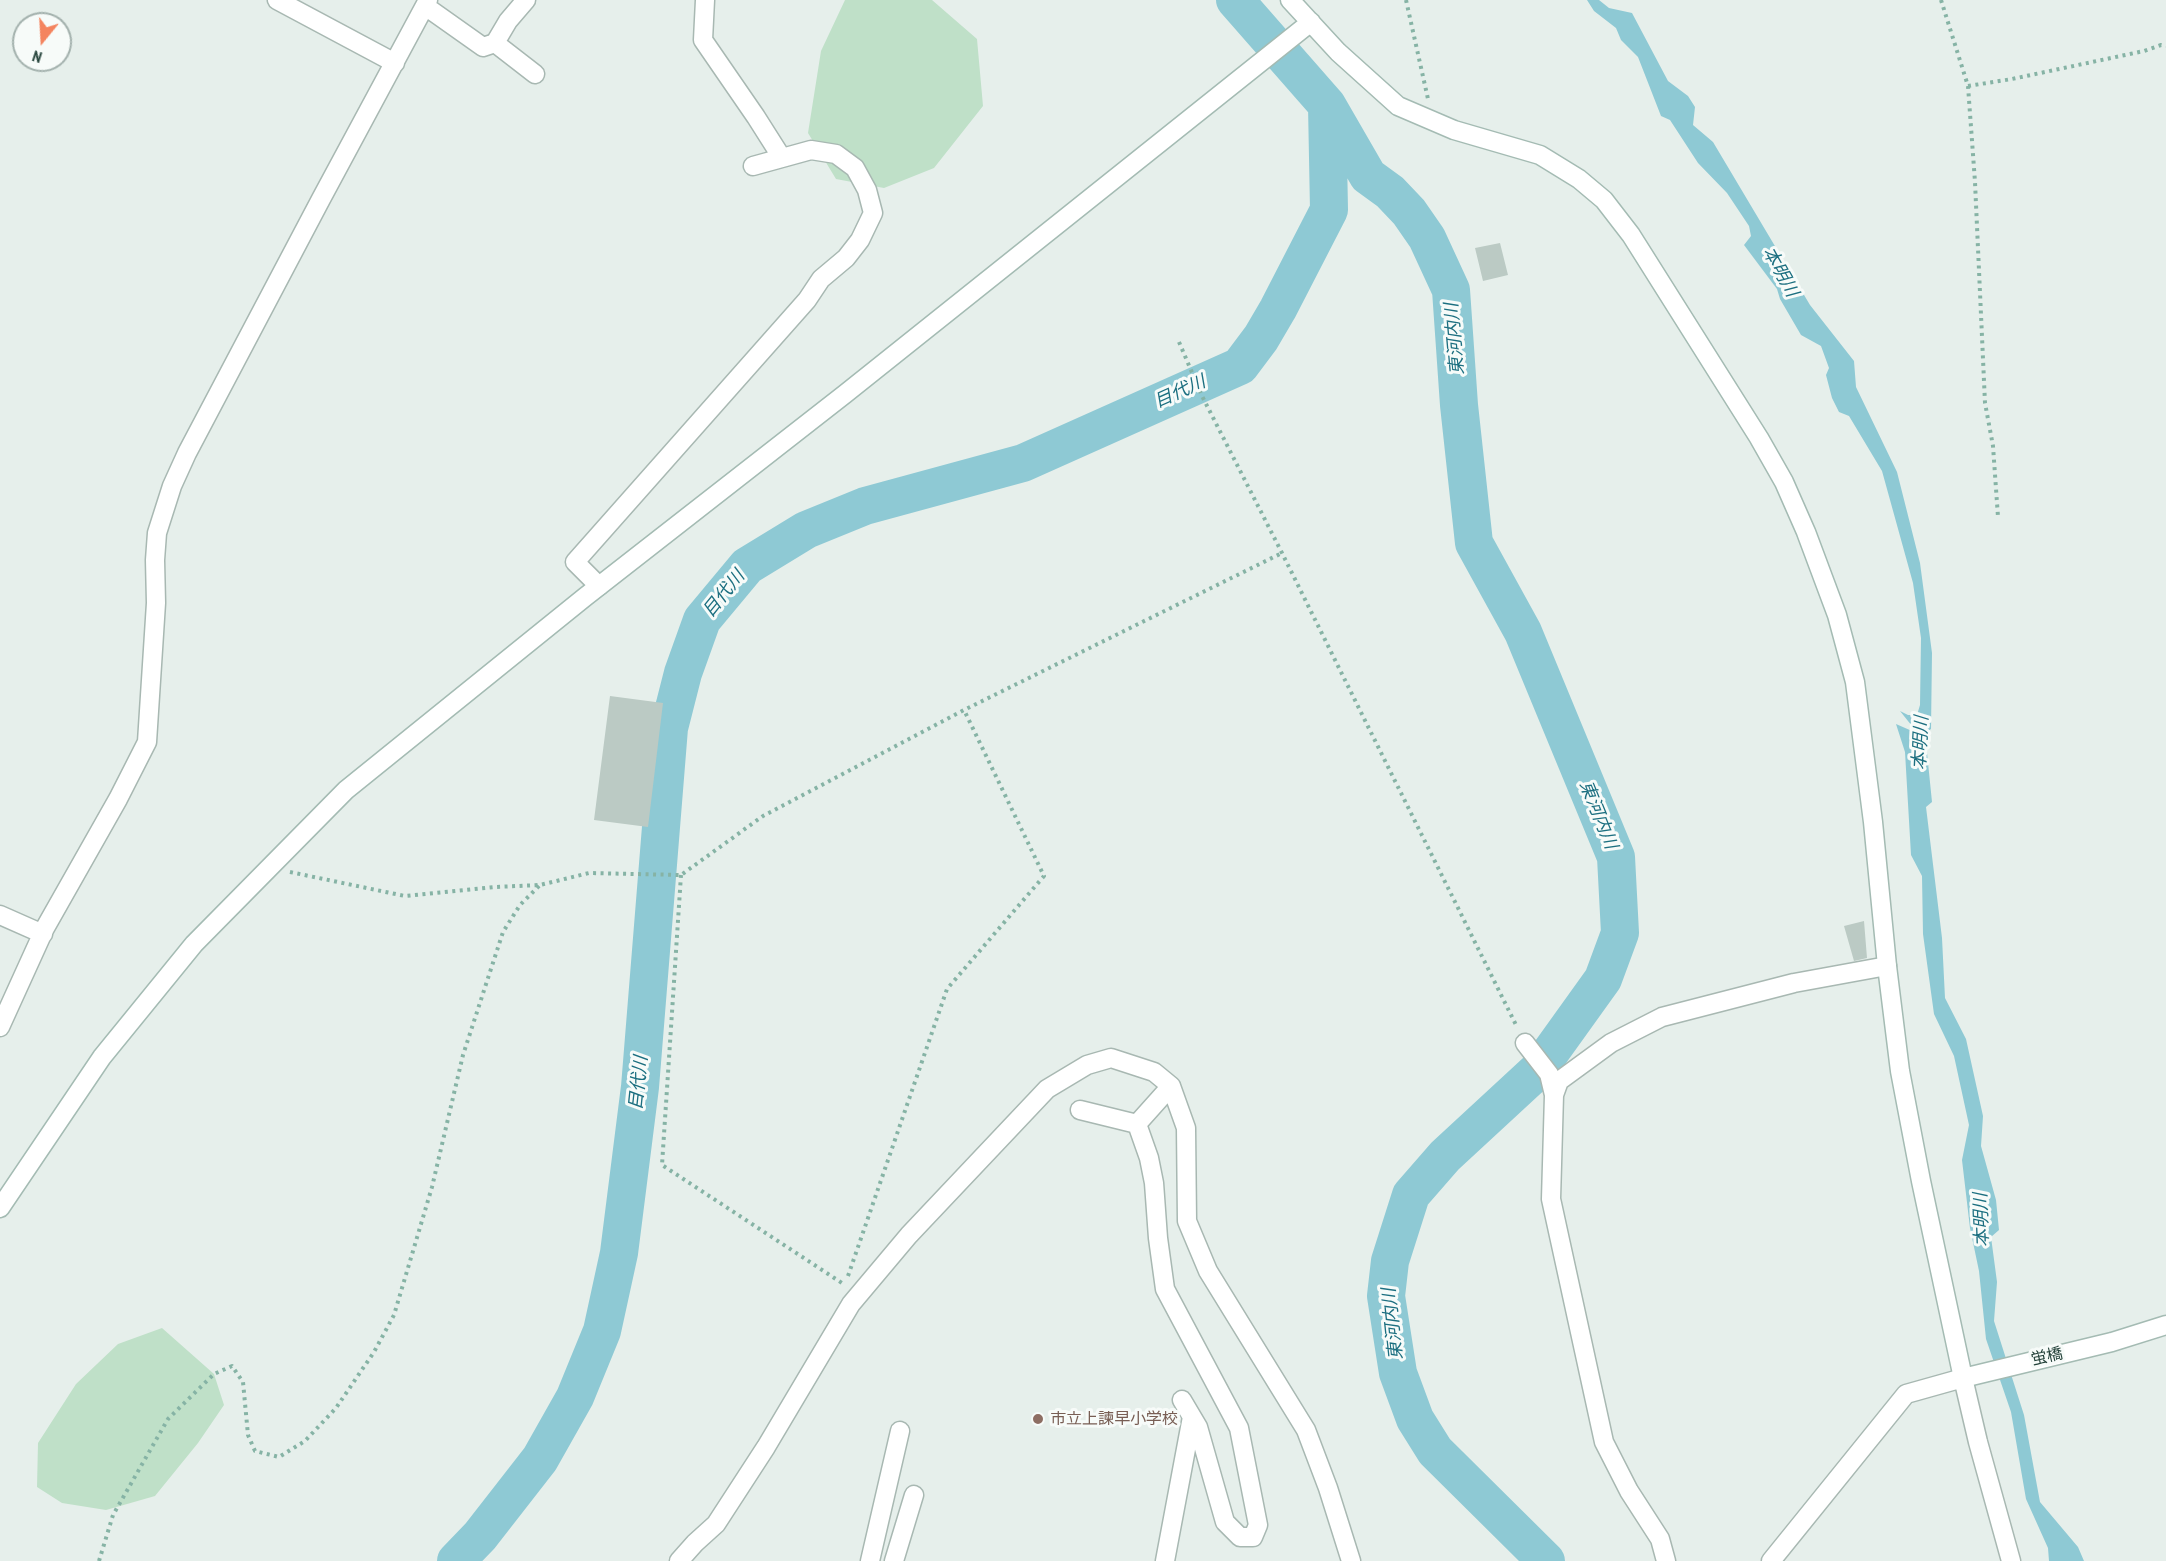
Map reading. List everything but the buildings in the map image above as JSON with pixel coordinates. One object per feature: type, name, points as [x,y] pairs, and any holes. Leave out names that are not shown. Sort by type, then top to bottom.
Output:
[{"type":"street","points":[[277,0],[395,63]]},
{"type":"street","points":[[0,1027],[5,1002],[118,800],[147,742],[156,603],[154,560],[157,533],[172,486],[187,453],[427,3],[483,47],[495,43],[508,21],[526,0]]},
{"type":"street","points":[[705,0],[702,40],[782,158]]},
{"type":"street","points":[[1290,0],[1305,27],[1338,52],[1398,106],[1433,122],[1540,155],[1579,179],[1604,200],[1637,245],[1759,438],[1784,482],[1806,532],[1837,615],[1855,682],[1873,822],[1887,966],[1904,1093],[1963,1378],[2011,1561]]},
{"type":"street","points":[[0,1208],[102,1057],[194,944],[346,790],[599,586],[845,394],[1305,27]]},
{"type":"street","points":[[495,43],[535,74]]},
{"type":"street","points":[[599,586],[574,562],[807,300],[821,279],[846,258],[860,240],[873,213],[867,190],[855,168],[836,154],[811,150],[753,166]]},
{"type":"street","points":[[0,915],[43,934]]},
{"type":"street","points":[[1554,1095],[1559,1081],[1611,1043],[1662,1017],[1794,983],[1887,966]]},
{"type":"street","points":[[1525,1043],[1549,1074],[1554,1095],[1551,1199],[1604,1442],[1629,1491],[1660,1539],[1666,1561]]},
{"type":"street","points":[[680,1561],[695,1543],[716,1524],[766,1447],[851,1304],[909,1235],[1047,1089],[1087,1065],[1111,1058],[1154,1071],[1171,1086],[1186,1128],[1187,1221],[1208,1271],[1306,1430],[1328,1488],[1351,1561]]},
{"type":"street","points":[[1137,1124],[1171,1086]]},
{"type":"street","points":[[1080,1110],[1137,1124]]},
{"type":"street","points":[[1137,1124],[1149,1158],[1154,1183],[1165,1289],[1239,1428],[1258,1525],[1253,1537],[1240,1537],[1225,1522],[1198,1428],[1182,1400]]},
{"type":"street","name":"蛍橋","points":[[1771,1561],[1906,1394],[2112,1342],[2166,1325]]},
{"type":"street","points":[[1165,1561],[1192,1417]]},
{"type":"street","points":[[870,1561],[900,1431]]},
{"type":"street","points":[[894,1561],[914,1495]]},
{"type":"path","points":[[1406,0],[1433,122]]},
{"type":"path","points":[[1941,0],[1968,86],[1975,182],[1985,403],[1993,446],[1998,517]]},
{"type":"path","points":[[1968,86],[2144,51],[2161,45],[2166,46]]},
{"type":"path","points":[[1179,342],[1202,396],[1525,1043]]},
{"type":"path","points":[[270,867],[405,896],[540,885],[588,873],[681,875],[763,816],[964,710],[1282,553]]},
{"type":"path","points":[[841,1295],[947,989],[1044,876],[964,710]]},
{"type":"path","points":[[681,875],[662,1165],[845,1285]]},
{"type":"path","points":[[99,1561],[113,1515],[168,1419],[214,1374],[232,1366],[243,1382],[248,1435],[255,1451],[279,1457],[305,1441],[336,1408],[374,1352],[394,1316],[432,1186],[463,1055],[502,932],[520,905],[540,885]]},
{"type":"green space","points":[[845,0],[932,0],[977,39],[983,106],[934,168],[884,188],[836,179],[808,133],[821,51]]},
{"type":"green space","points":[[162,1328],[214,1374],[224,1405],[198,1443],[155,1496],[106,1510],[62,1503],[37,1487],[38,1443],[76,1384],[118,1344]]},
{"type":"water","name":"本明川","points":[[1587,0],[1599,0],[1609,8],[1632,13],[1668,81],[1688,96],[1695,107],[1693,125],[1713,142],[1810,305],[1854,361],[1856,387],[1897,472],[1920,563],[1932,653],[1931,729],[1925,733],[1932,802],[1926,807],[1942,938],[1945,998],[1966,1039],[1983,1116],[1981,1146],[1996,1200],[1999,1230],[1991,1237],[1997,1282],[1994,1321],[2024,1415],[2040,1502],[2078,1547],[2084,1561],[2049,1561],[2048,1548],[2026,1499],[2011,1412],[1986,1339],[1979,1271],[1970,1228],[1962,1160],[1969,1125],[1954,1056],[1934,1014],[1923,934],[1922,876],[1911,855],[1905,752],[1896,724],[1912,731],[1912,726],[1900,711],[1908,715],[1917,715],[1920,705],[1921,638],[1913,583],[1882,471],[1849,416],[1839,412],[1832,398],[1826,375],[1829,368],[1821,346],[1801,335],[1780,299],[1777,289],[1744,245],[1751,236],[1749,226],[1727,193],[1698,163],[1670,120],[1661,116],[1638,57],[1621,40],[1616,28],[1594,11]]},
{"type":"waterway","name":"東河内川","points":[[1235,0],[1327,105],[1368,176],[1390,192],[1409,212],[1427,238],[1451,290],[1459,405],[1474,543],[1523,632],[1616,857],[1620,933],[1603,979],[1537,1071],[1445,1156],[1411,1195],[1390,1261],[1386,1296],[1398,1373],[1415,1419],[1435,1451],[1546,1561]]},
{"type":"waterway","name":"目代川","points":[[456,1561],[480,1536],[540,1459],[575,1397],[602,1331],[619,1253],[640,1087],[669,728],[683,673],[702,620],[747,566],[806,530],[865,506],[1023,463],[1240,366],[1261,338],[1278,309],[1329,210],[1327,105]]},
{"type":"place","name":"市立上諫早小学校","points":[[1038,1419]]}]
